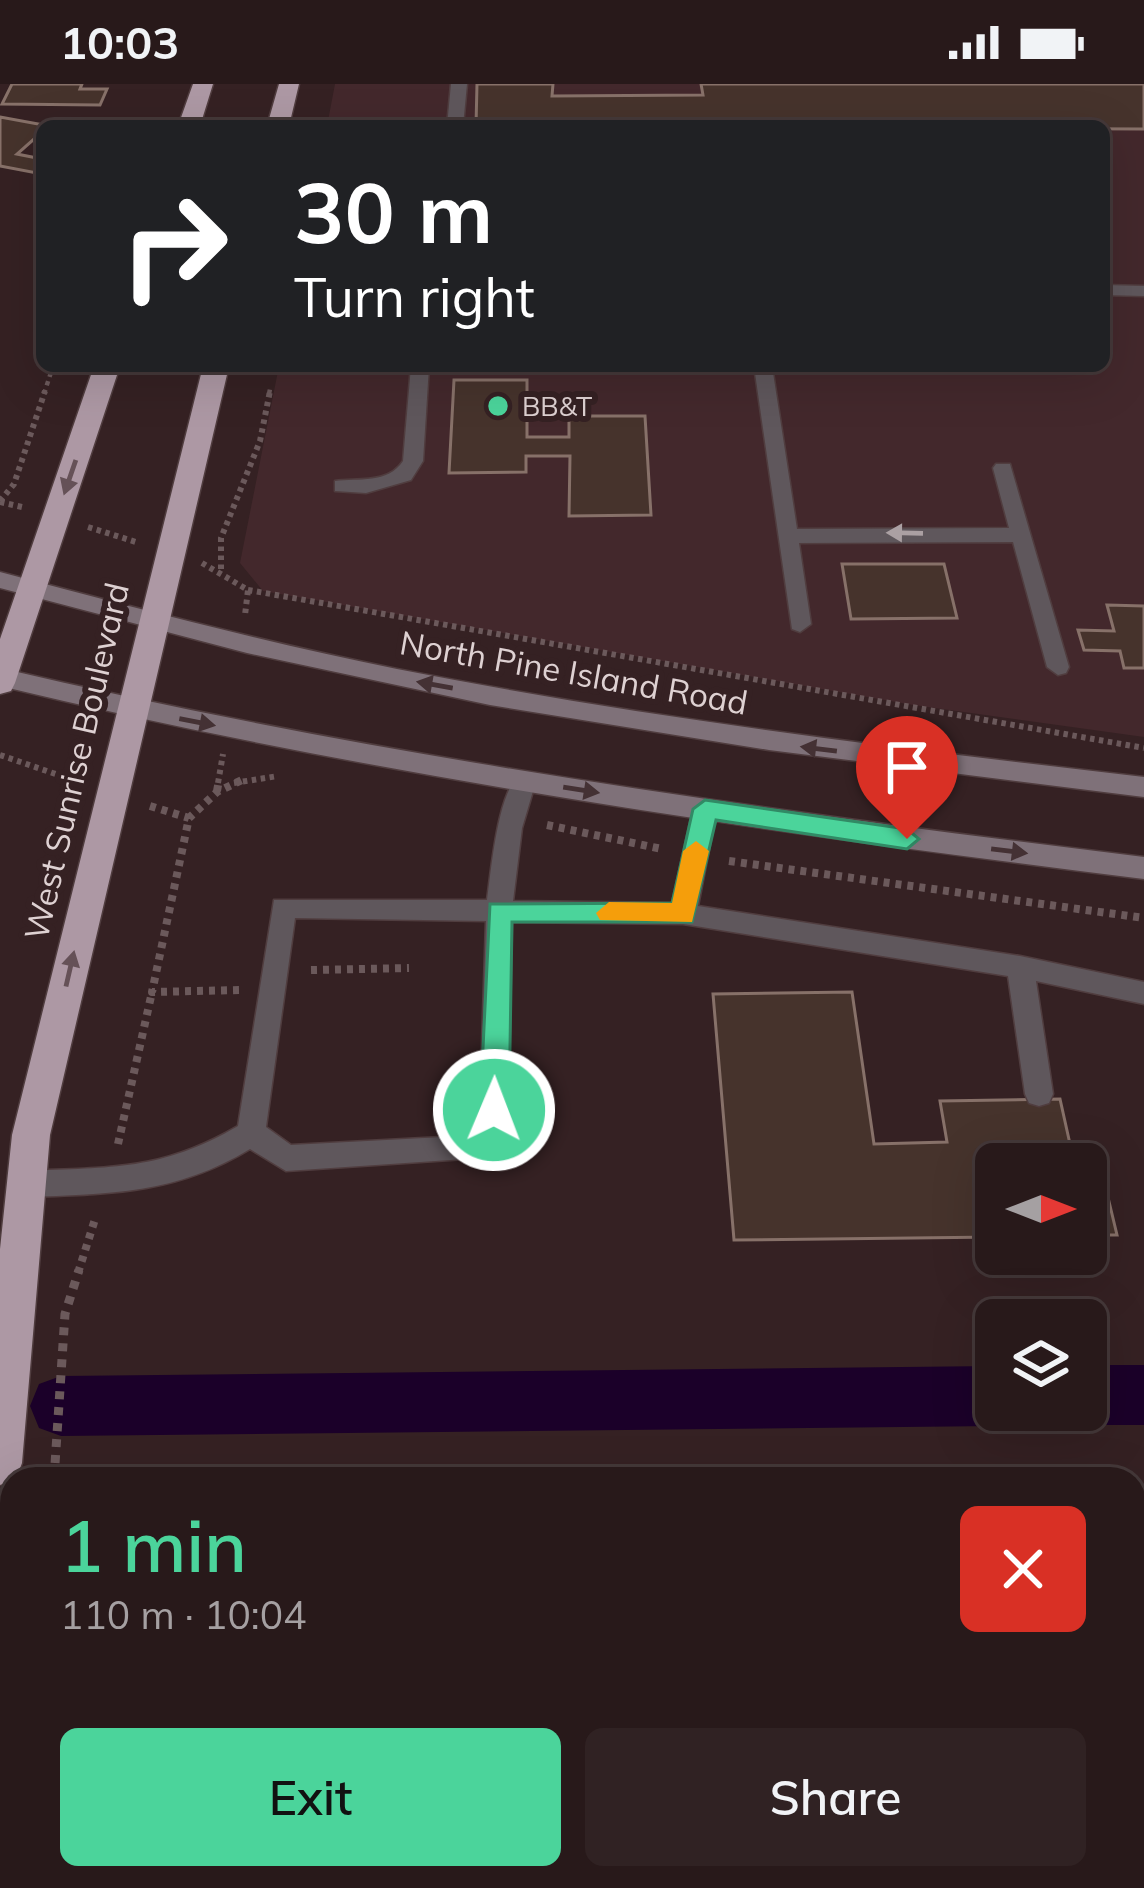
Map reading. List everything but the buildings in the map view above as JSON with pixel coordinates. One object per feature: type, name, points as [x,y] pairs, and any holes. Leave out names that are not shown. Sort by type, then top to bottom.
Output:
[{"type":"highway","points":[[191,120],[203,84]]},
{"type":"highway","points":[[280,120],[289,84]]},
{"type":"highway","points":[[0,679],[105,372]]},
{"type":"highway","name":"West Sunrise Boulevard","points":[[0,1463],[31,1135],[215,372]]},
{"type":"main road","name":"North Pine Island Road","points":[[0,580],[402,679],[755,740],[1144,787]]},
{"type":"main road","points":[[0,679],[130,709],[524,781],[1144,868]]},
{"type":"lane","points":[[456,120],[459,84]]},
{"type":"lane","points":[[1110,290],[1144,290]]},
{"type":"lane","points":[[342,485],[366,487],[404,475],[412,461],[419,372]]},
{"type":"lane","points":[[764,372],[800,624]]},
{"type":"lane","points":[[1003,468],[1058,667]]},
{"type":"lane","points":[[787,537],[1022,535]]},
{"type":"lane","points":[[251,1133],[286,1158],[470,1149],[494,1110],[499,911],[510,828],[524,781]]},
{"type":"lane","points":[[683,914],[705,809]]},
{"type":"lane","points":[[251,1133],[283,908],[683,914],[1020,967],[1144,994]]},
{"type":"lane","points":[[1020,967],[1039,1094]]},
{"type":"lane","points":[[26,1184],[136,1180],[201,1163],[251,1133]]},
{"type":"path","points":[[0,501],[14,484],[51,372]]},
{"type":"path","points":[[221,568],[221,538],[260,441],[270,389]]},
{"type":"path","points":[[248,590],[1144,748]]},
{"type":"path","points":[[55,1467],[65,1313],[108,1180],[152,992]]},
{"type":"shaded area","points":[[335,84],[1144,84],[1144,737],[913,705],[263,591],[240,563],[278,372],[1110,372],[1110,120],[328,120]]},
{"type":"waterway","points":[[1107,1395],[1144,1395]]},
{"type":"waterway","points":[[61,1406],[975,1396]]},
{"type":"slow traffic","points":[[609,913],[683,914],[696,851]]},
{"type":"place","name":"BB&T","points":[[498,406]]},
{"type":"route","points":[[494,1110],[499,911],[683,914],[705,809],[907,839]]}]
